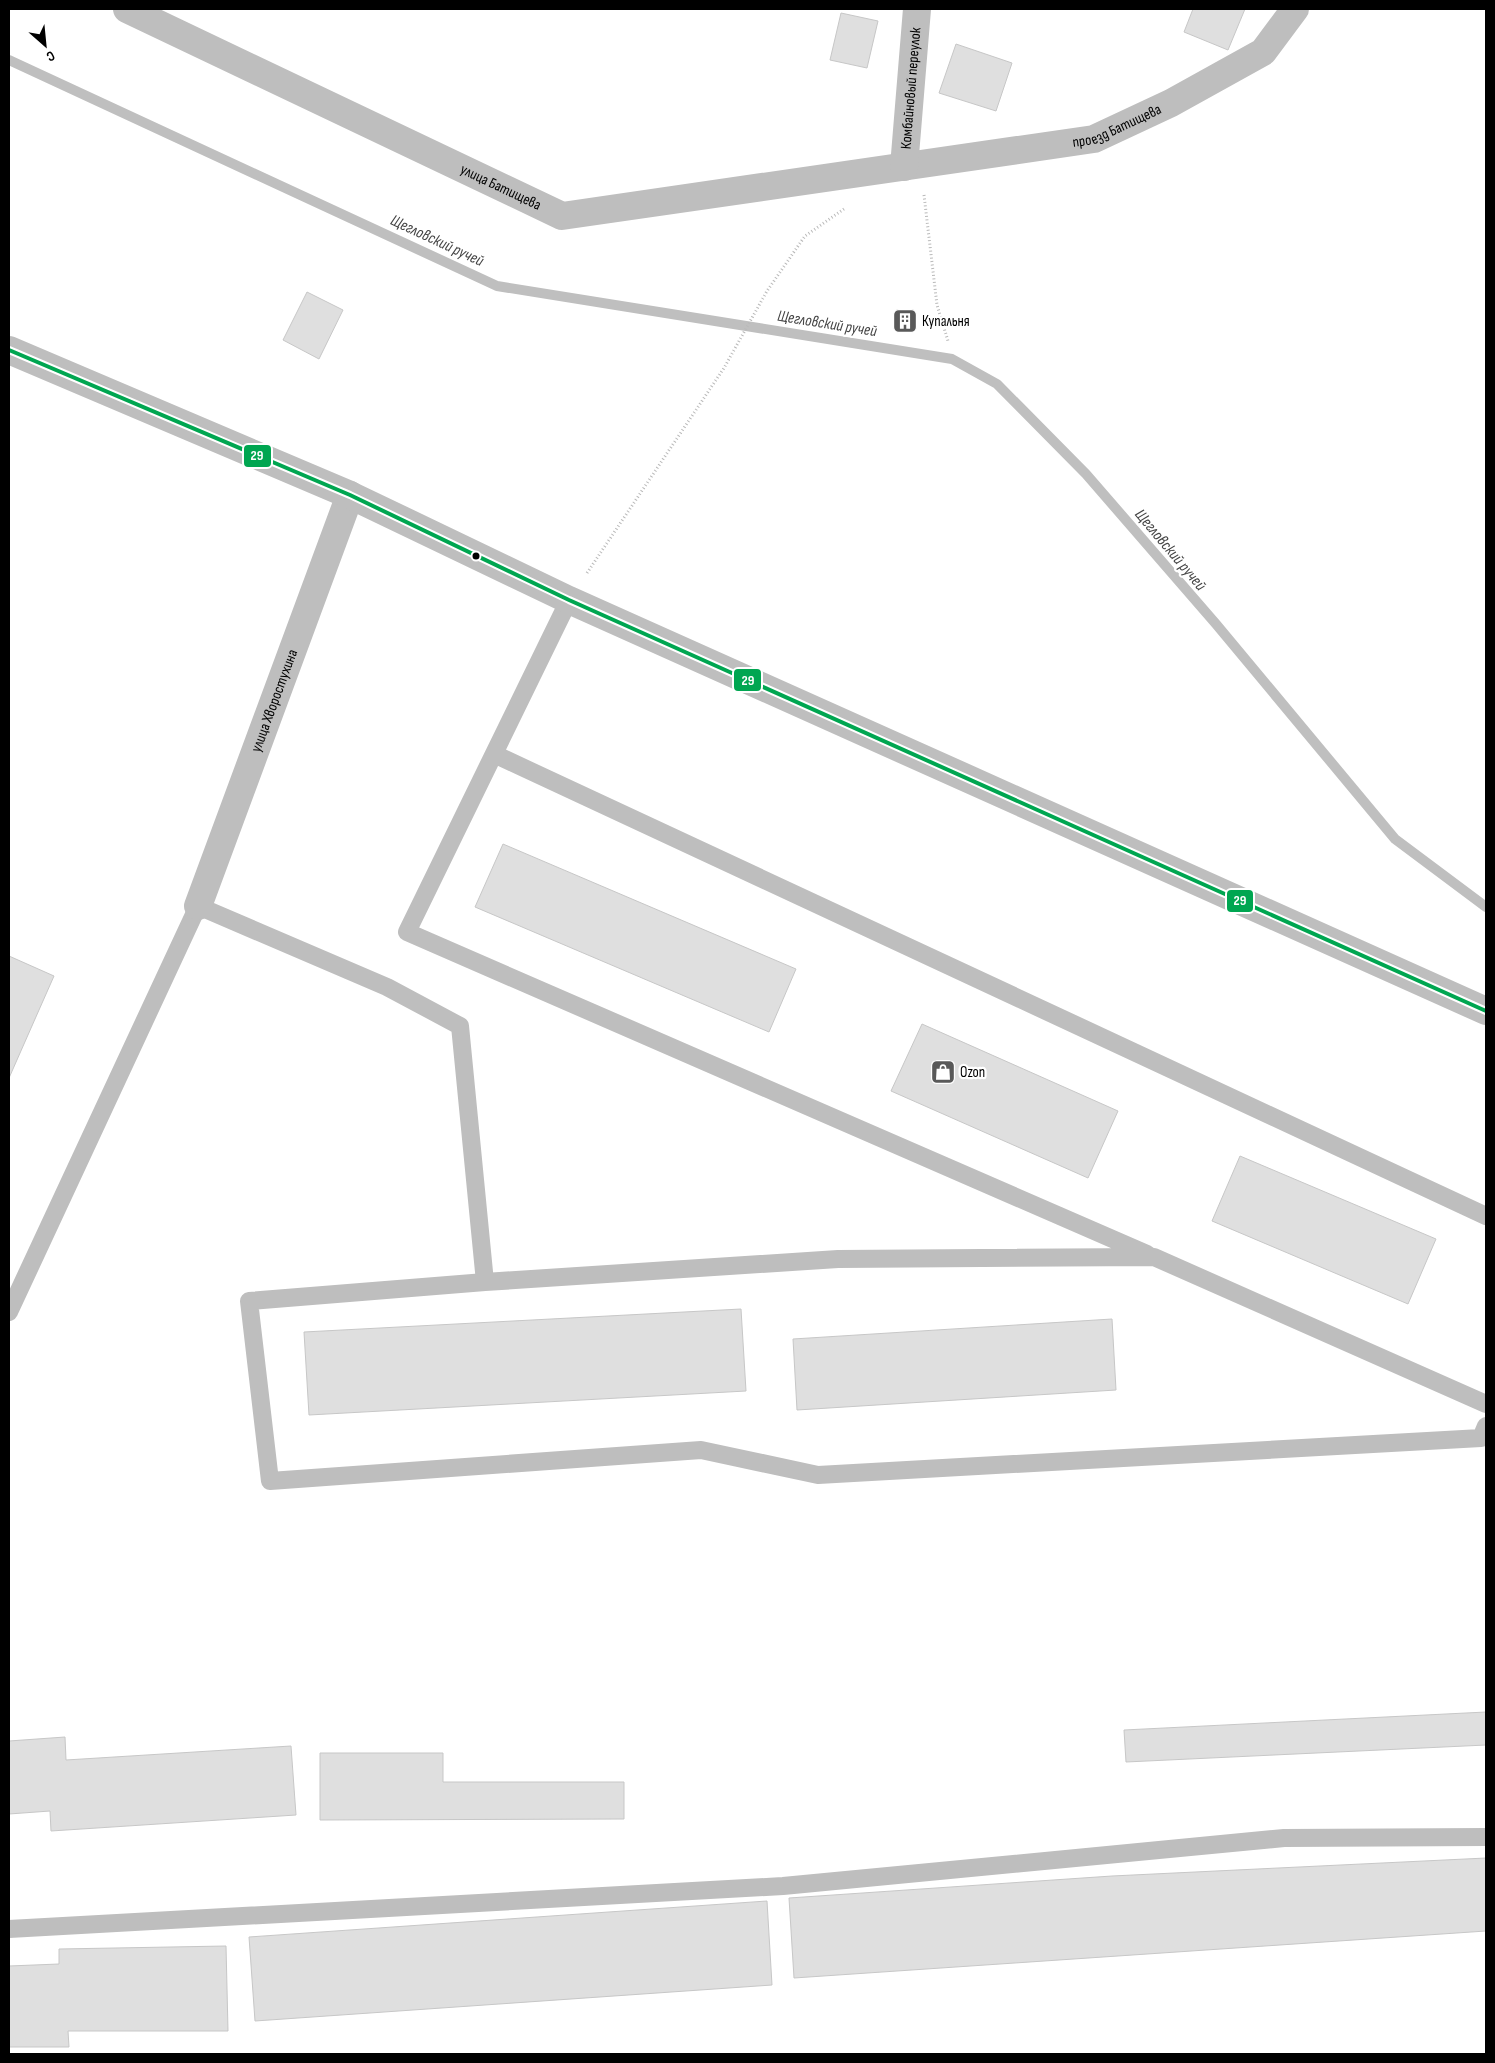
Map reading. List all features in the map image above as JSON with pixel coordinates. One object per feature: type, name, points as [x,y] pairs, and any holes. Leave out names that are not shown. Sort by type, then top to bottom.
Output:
[{"type":"street","name":"улица Батищева","points":[[127,9],[562,216],[912,166]]},
{"type":"street","name":"Комбайновый переулок","points":[[912,166],[916,9]]},
{"type":"street","name":"проезд Батищева","points":[[912,166],[1094,139],[1171,103],[1263,52],[1295,9]]},
{"type":"street","points":[[9,350],[350,496],[568,600],[1486,1011]]},
{"type":"street","name":"улица Хворостухина","points":[[198,906],[350,496]]},
{"type":"lane","points":[[568,600],[407,932],[1154,1257],[1486,1404]]},
{"type":"lane","points":[[494,754],[1486,1216]]},
{"type":"lane","points":[[9,1312],[198,906],[387,987],[460,1026],[485,1282]]},
{"type":"lane","points":[[1154,1257],[838,1258],[485,1282],[249,1301],[270,1481],[701,1450],[818,1475],[1481,1438],[1486,1426]]},
{"type":"lane","points":[[9,1929],[783,1886],[1284,1838],[1486,1837]]},
{"type":"path","points":[[912,166],[936,305],[948,341]]},
{"type":"path","points":[[568,600],[724,368],[767,292],[805,236],[851,204]]},
{"type":"building","points":[[1193,9],[1245,9],[1228,50],[1184,32]]},
{"type":"building","points":[[841,13],[878,21],[867,68],[830,60]]},
{"type":"building","points":[[956,44],[1012,63],[996,111],[939,93]]},
{"type":"building","points":[[307,292],[343,310],[319,359],[283,340]]},
{"type":"building","name":"Купальня","points":[[899,312],[914,316],[910,331],[895,327]]},
{"type":"building","points":[[503,844],[796,969],[769,1032],[475,907]]},
{"type":"building","points":[[9,956],[54,976],[9,1078]]},
{"type":"building","points":[[922,1024],[1118,1111],[1088,1178],[891,1091]]},
{"type":"building","points":[[1240,1156],[1436,1239],[1408,1304],[1212,1221]]},
{"type":"building","points":[[741,1309],[746,1391],[309,1415],[304,1332]]},
{"type":"building","points":[[1112,1319],[1116,1390],[797,1410],[793,1339]]},
{"type":"building","points":[[1486,1712],[1486,1745],[1126,1762],[1124,1730]]},
{"type":"building","points":[[65,1737],[66,1760],[291,1746],[296,1815],[51,1831],[50,1811],[9,1814],[9,1741]]},
{"type":"building","points":[[320,1753],[443,1753],[443,1782],[624,1782],[624,1819],[320,1820]]},
{"type":"building","points":[[1486,1858],[1486,1931],[794,1978],[789,1898],[1112,1876]]},
{"type":"building","points":[[767,1901],[772,1985],[255,2021],[249,1937]]},
{"type":"building","points":[[226,1946],[228,2031],[68,2031],[69,2047],[9,2047],[9,1966],[59,1964],[59,1949]]},
{"type":"waterway","name":"Щегловский ручей","points":[[9,60],[497,286],[952,359],[997,384],[1086,474],[1216,624],[1395,839],[1486,907]]},
{"type":"transit line","name":"29","points":[[9,350],[350,495],[569,600],[1486,1011]]},
{"type":"place","name":"Купальня","points":[[905,321]]},
{"type":"place","name":"Ozon","points":[[943,1072]]}]
